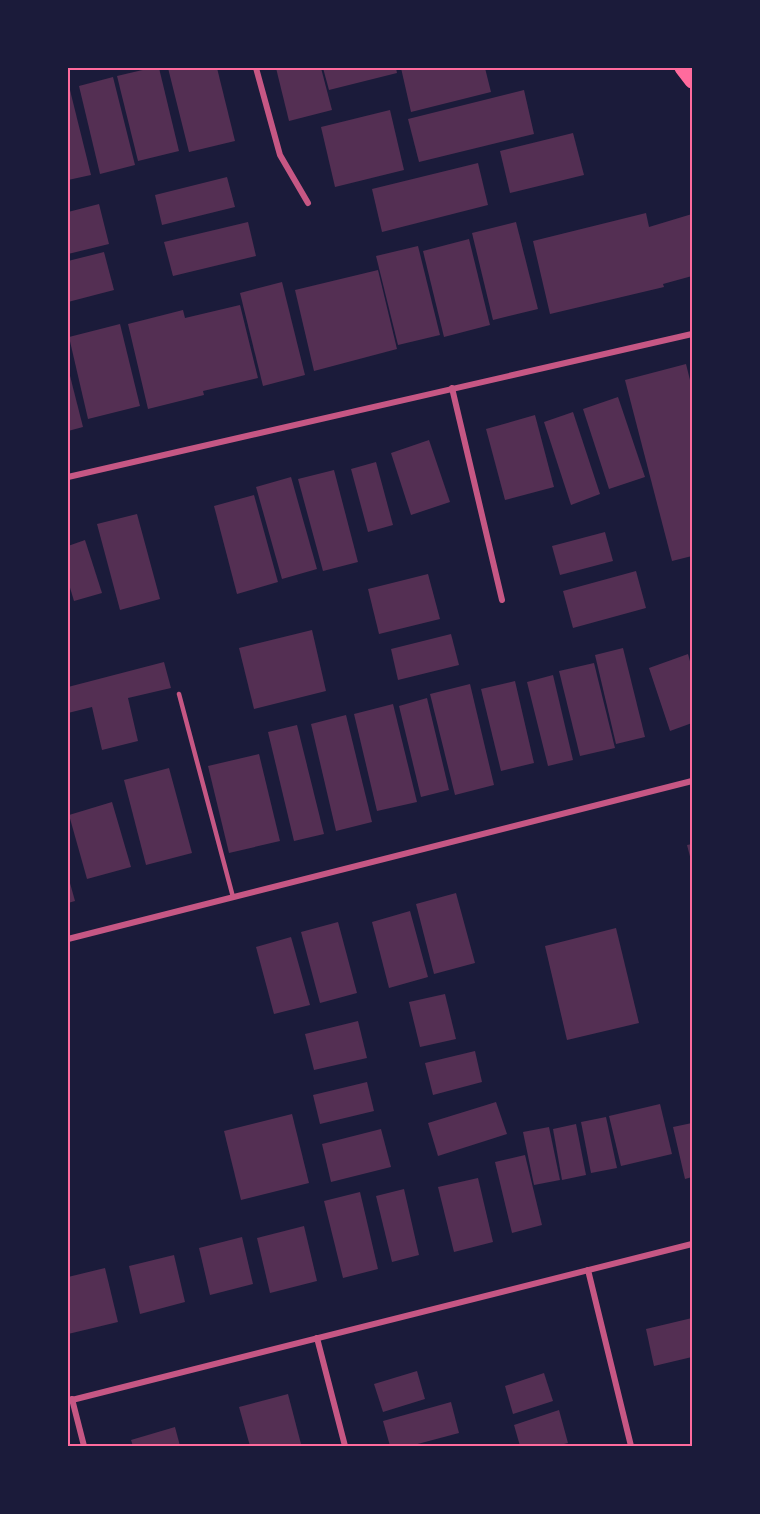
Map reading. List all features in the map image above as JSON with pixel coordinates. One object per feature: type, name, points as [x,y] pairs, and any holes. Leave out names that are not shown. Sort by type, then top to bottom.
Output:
[{"type":"main road","points":[[682,68],[693,81]]},
{"type":"street","points":[[256,68],[280,155],[308,203]]},
{"type":"street","points":[[68,477],[693,334]]},
{"type":"street","points":[[452,388],[502,600]]},
{"type":"street","points":[[68,939],[693,781]]},
{"type":"street","points":[[84,1446],[70,1400],[693,1244]]},
{"type":"street","points":[[588,1270],[631,1446]]},
{"type":"street","points":[[317,1338],[345,1446]]},
{"type":"lane","points":[[178,694],[232,897]]},
{"type":"building","points":[[159,68],[179,151],[138,161],[117,76]]},
{"type":"building","points":[[168,68],[217,68],[235,141],[189,152]]},
{"type":"building","points":[[276,68],[321,68],[332,110],[289,121]]},
{"type":"building","points":[[323,68],[396,68],[397,73],[329,90]]},
{"type":"building","points":[[401,68],[485,68],[491,92],[411,112]]},
{"type":"building","points":[[113,77],[135,165],[100,174],[79,86]]},
{"type":"building","points":[[68,82],[91,175],[68,180]]},
{"type":"building","points":[[524,90],[534,134],[419,162],[408,119]]},
{"type":"building","points":[[390,110],[404,170],[335,187],[321,127]]},
{"type":"building","points":[[573,133],[584,175],[510,193],[500,151]]},
{"type":"building","points":[[478,163],[488,205],[382,232],[372,189]]},
{"type":"building","points":[[227,177],[235,207],[162,225],[155,195]]},
{"type":"building","points":[[99,204],[109,244],[68,254],[68,212]]},
{"type":"building","points":[[646,213],[649,227],[692,214],[692,276],[663,284],[664,287],[550,314],[533,241]]},
{"type":"building","points":[[248,222],[256,256],[173,276],[164,242]]},
{"type":"building","points":[[516,222],[538,309],[493,320],[472,233]]},
{"type":"building","points":[[469,239],[490,325],[444,337],[423,251]]},
{"type":"building","points":[[418,246],[440,335],[398,345],[376,256]]},
{"type":"building","points":[[104,252],[114,290],[68,302],[68,261]]},
{"type":"building","points":[[378,270],[397,349],[314,371],[295,290]]},
{"type":"building","points":[[282,282],[305,375],[263,386],[240,293]]},
{"type":"building","points":[[240,305],[258,378],[203,391],[204,395],[148,409],[128,324],[183,310],[185,318]]},
{"type":"building","points":[[120,324],[140,406],[88,419],[69,337]]},
{"type":"building","points":[[686,364],[692,388],[692,556],[672,561],[625,380]]},
{"type":"building","points":[[68,368],[83,427],[68,431]]},
{"type":"building","points":[[618,397],[645,477],[609,489],[583,409]]},
{"type":"building","points":[[573,412],[600,494],[571,505],[544,422]]},
{"type":"building","points":[[535,415],[554,487],[505,500],[486,429]]},
{"type":"building","points":[[429,440],[450,502],[411,515],[391,453]]},
{"type":"building","points":[[376,462],[393,525],[368,532],[351,469]]},
{"type":"building","points":[[334,470],[358,562],[323,571],[298,479]]},
{"type":"building","points":[[291,477],[317,569],[282,579],[256,487]]},
{"type":"building","points":[[254,495],[278,582],[237,594],[214,506]]},
{"type":"building","points":[[137,514],[160,599],[120,610],[97,524]]},
{"type":"building","points":[[605,532],[613,561],[560,575],[552,546]]},
{"type":"building","points":[[85,540],[102,593],[74,601],[68,581],[68,546]]},
{"type":"building","points":[[636,571],[646,608],[573,628],[563,591]]},
{"type":"building","points":[[428,574],[440,619],[379,634],[368,589]]},
{"type":"building","points":[[312,630],[326,691],[254,709],[239,648]]},
{"type":"building","points":[[451,634],[459,665],[398,680],[391,649]]},
{"type":"building","points":[[623,648],[645,737],[616,744],[595,655]]},
{"type":"building","points":[[688,654],[692,669],[692,723],[670,731],[649,668]]},
{"type":"building","points":[[164,662],[171,688],[128,698],[138,741],[102,750],[92,707],[68,713],[68,687]]},
{"type":"building","points":[[594,663],[615,748],[580,756],[559,671]]},
{"type":"building","points":[[553,675],[573,760],[548,766],[527,682]]},
{"type":"building","points":[[515,681],[534,763],[501,771],[481,689]]},
{"type":"building","points":[[470,684],[494,785],[455,795],[430,694]]},
{"type":"building","points":[[427,698],[449,790],[421,797],[399,706]]},
{"type":"building","points":[[393,704],[417,802],[377,811],[354,714]]},
{"type":"building","points":[[346,715],[372,822],[336,831],[311,724]]},
{"type":"building","points":[[297,725],[324,834],[294,841],[268,732]]},
{"type":"building","points":[[259,754],[280,841],[229,853],[208,766]]},
{"type":"building","points":[[169,768],[192,853],[146,865],[124,780]]},
{"type":"building","points":[[112,802],[131,867],[87,879],[69,815]]},
{"type":"building","points":[[692,844],[692,864],[687,845]]},
{"type":"building","points":[[68,876],[75,901],[68,903]]},
{"type":"building","points":[[456,893],[475,963],[434,974],[416,904]]},
{"type":"building","points":[[410,911],[428,977],[389,988],[372,922]]},
{"type":"building","points":[[338,922],[357,993],[320,1003],[301,932]]},
{"type":"building","points":[[616,928],[639,1023],[567,1040],[545,946]]},
{"type":"building","points":[[291,937],[310,1005],[274,1014],[256,947]]},
{"type":"building","points":[[445,994],[456,1039],[420,1047],[409,1002]]},
{"type":"building","points":[[358,1021],[367,1058],[314,1070],[305,1034]]},
{"type":"building","points":[[475,1051],[482,1082],[433,1095],[425,1063]]},
{"type":"building","points":[[367,1082],[374,1111],[320,1124],[313,1095]]},
{"type":"building","points":[[496,1102],[507,1134],[438,1156],[428,1123]]},
{"type":"building","points":[[660,1104],[672,1154],[621,1166],[609,1116]]},
{"type":"building","points":[[292,1114],[309,1183],[241,1200],[224,1131]]},
{"type":"building","points":[[606,1117],[617,1168],[591,1173],[581,1122]]},
{"type":"building","points":[[692,1123],[692,1177],[685,1179],[673,1127]]},
{"type":"building","points":[[576,1124],[586,1175],[562,1180],[553,1129]]},
{"type":"building","points":[[549,1127],[560,1180],[534,1185],[523,1132]]},
{"type":"building","points":[[381,1129],[391,1167],[331,1182],[322,1144]]},
{"type":"building","points":[[525,1155],[542,1225],[512,1233],[495,1162]]},
{"type":"building","points":[[478,1178],[493,1242],[454,1252],[438,1187]]},
{"type":"building","points":[[404,1189],[419,1255],[392,1262],[376,1196]]},
{"type":"building","points":[[360,1192],[378,1269],[343,1278],[324,1201]]},
{"type":"building","points":[[304,1226],[317,1281],[270,1293],[257,1238]]},
{"type":"building","points":[[242,1237],[253,1284],[210,1295],[199,1248]]},
{"type":"building","points":[[174,1255],[185,1302],[140,1314],[129,1266]]},
{"type":"building","points":[[105,1268],[118,1322],[68,1334],[68,1277]]},
{"type":"building","points":[[692,1318],[692,1357],[654,1366],[646,1329]]},
{"type":"building","points":[[417,1371],[425,1399],[383,1412],[374,1384]]},
{"type":"building","points":[[544,1373],[553,1401],[513,1414],[505,1386]]},
{"type":"building","points":[[288,1394],[301,1444],[250,1446],[239,1407]]},
{"type":"building","points":[[451,1402],[459,1433],[410,1446],[390,1446],[383,1421]]},
{"type":"building","points":[[559,1410],[568,1443],[556,1446],[520,1446],[514,1425]]},
{"type":"building","points":[[175,1427],[180,1446],[133,1446],[131,1440]]}]
